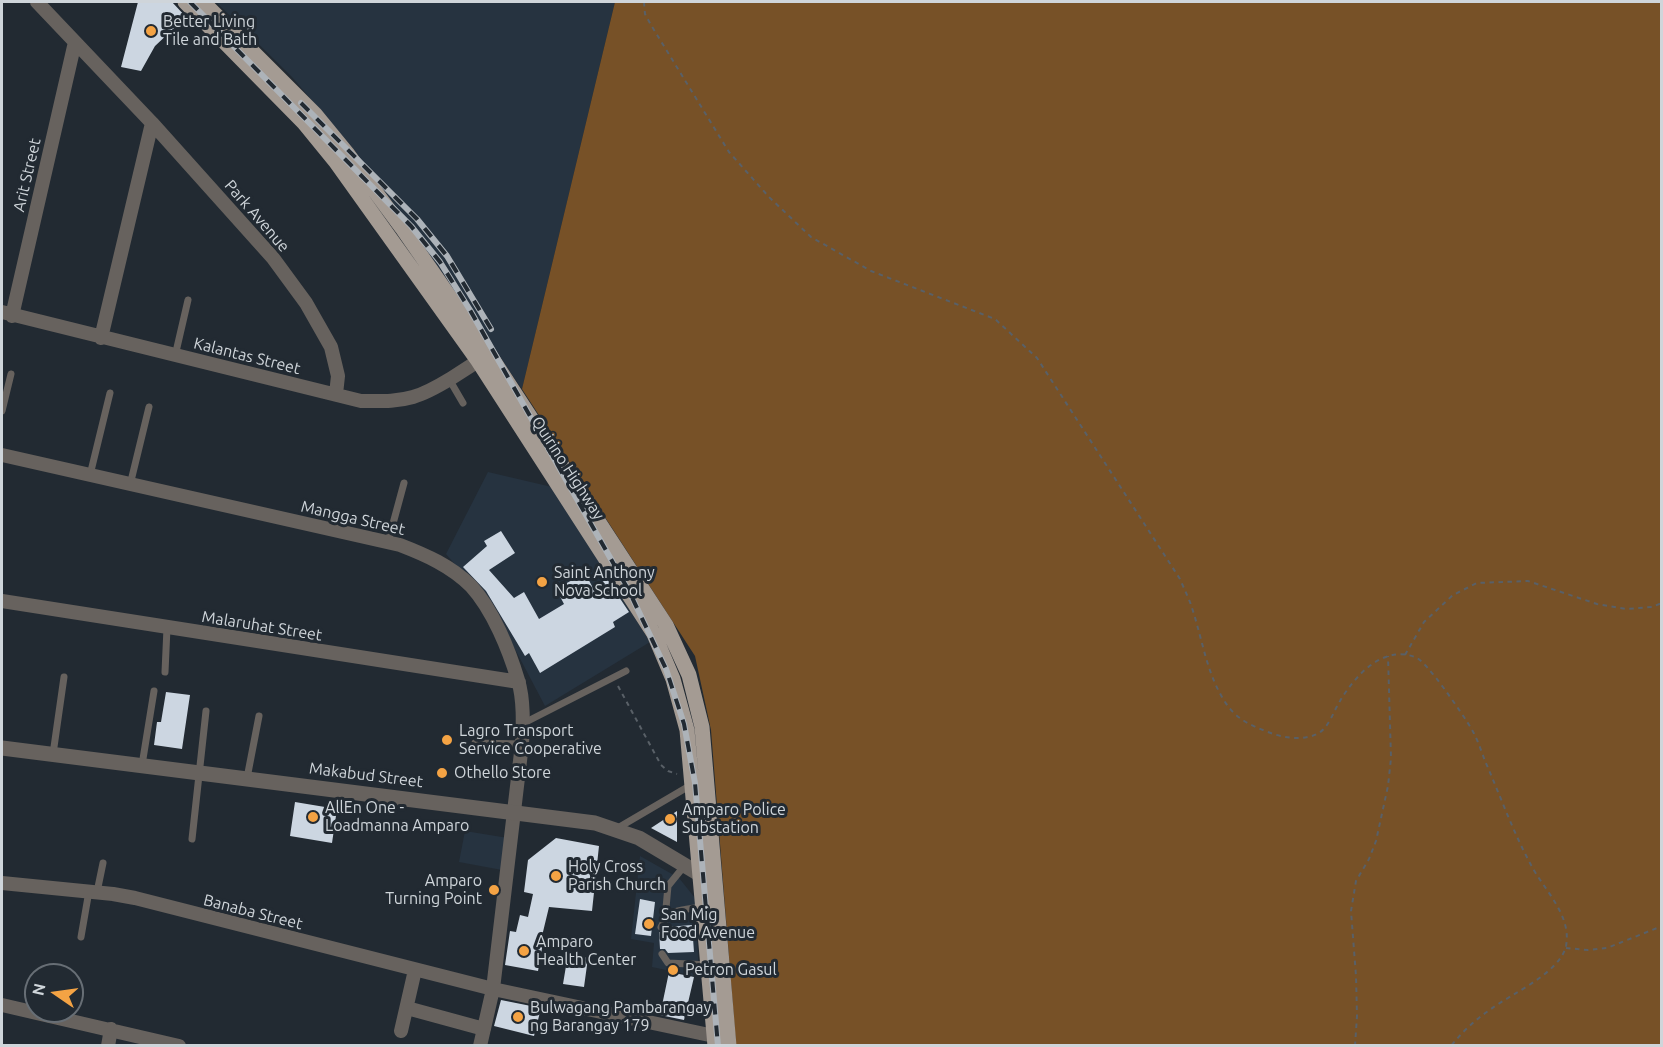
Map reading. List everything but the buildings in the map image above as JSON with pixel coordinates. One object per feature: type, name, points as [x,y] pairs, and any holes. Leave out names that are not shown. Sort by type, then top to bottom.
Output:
[{"type":"main road","name":"Quirino Highway","points":[[195,3],[304,123],[483,356],[666,625],[689,675],[702,727],[708,876],[722,1040]]},
{"type":"main road","name":"Quirino Highway","points":[[483,356],[654,634],[674,679],[684,720],[708,876]]},
{"type":"street","name":"Park Avenue","points":[[37,2],[152,123],[273,258],[306,303],[331,347],[338,376],[336,394]]},
{"type":"street","name":"Arit Street","points":[[7,314],[75,42]]},
{"type":"street","points":[[101,338],[152,123]]},
{"type":"street","name":"Kalantas Street","points":[[7,314],[361,401],[388,402],[415,397],[483,356]]},
{"type":"street","name":"Mangga Street","points":[[2,458],[400,545],[436,560],[471,586],[495,620],[519,682],[523,723],[493,989],[480,1046]]},
{"type":"street","name":"Malaruhat Street","points":[[2,601],[519,682]]},
{"type":"street","name":"Makabud Street","points":[[2,748],[595,823],[616,829],[656,847],[708,876]]},
{"type":"street","name":"Banaba Street","points":[[2,883],[135,898],[493,989],[722,1040]]},
{"type":"street","points":[[401,1031],[416,970]]},
{"type":"street","points":[[2,1005],[111,1029],[151,1042],[179,1046]]},
{"type":"street","points":[[407,1008],[484,1029]]},
{"type":"street","points":[[108,1046],[111,1029]]},
{"type":"lane","points":[[175,356],[188,300]]},
{"type":"lane","points":[[2,411],[10,374]]},
{"type":"lane","points":[[449,378],[463,403]]},
{"type":"lane","points":[[90,477],[110,393]]},
{"type":"lane","points":[[130,485],[149,407]]},
{"type":"lane","points":[[387,542],[404,483]]},
{"type":"lane","points":[[165,672],[167,628]]},
{"type":"lane","points":[[523,723],[626,670]]},
{"type":"lane","points":[[53,753],[64,677]]},
{"type":"lane","points":[[142,765],[154,691]]},
{"type":"lane","points":[[192,839],[206,711]]},
{"type":"lane","points":[[247,778],[259,716]]},
{"type":"lane","points":[[475,742],[522,744]]},
{"type":"lane","points":[[616,829],[692,779]]},
{"type":"lane","points":[[81,937],[103,863]]},
{"type":"lane","points":[[662,927],[665,919],[668,886],[685,865]]},
{"type":"lane","points":[[665,919],[670,913],[711,906]]},
{"type":"lane","points":[[662,954],[668,963],[716,964]]},
{"type":"path","points":[[644,2],[645,14],[651,26],[729,152],[769,197],[811,237],[871,271],[995,319],[1037,358],[1180,579],[1192,608],[1207,667],[1226,703],[1244,722],[1281,737],[1303,738],[1318,734],[1327,726],[1352,682],[1370,666],[1388,656],[1405,655],[1418,658],[1429,668],[1471,729],[1531,865],[1560,910],[1566,933],[1566,948],[1556,964],[1466,1028],[1451,1046]]},
{"type":"path","points":[[1405,655],[1424,622],[1453,595],[1477,583],[1528,581],[1597,604],[1626,609],[1652,607],[1662,603]]},
{"type":"path","points":[[1355,1046],[1356,976],[1351,911],[1356,881],[1376,841],[1388,786],[1391,758],[1388,656]]},
{"type":"path","points":[[614,678],[662,765],[668,771],[692,779]]},
{"type":"path","points":[[1566,948],[1588,950],[1607,948],[1662,926]]},
{"type":"shaded area","points":[[216,2],[615,2],[522,389],[351,146],[292,77]]},
{"type":"shaded area","points":[[615,2],[1661,2],[1661,1045],[736,1045],[711,730],[695,656],[522,389]]},
{"type":"shaded area","name":"Saint Anthony Nova School","points":[[488,472],[552,487],[650,642],[545,706],[495,611],[446,554]]},
{"type":"shaded area","points":[[465,831],[508,838],[502,870],[459,862]]},
{"type":"shaded area","points":[[640,856],[679,878],[695,898],[699,977],[652,967],[654,943],[631,939]]},
{"type":"railway","points":[[190,2],[411,226],[440,262],[470,310],[629,591],[666,669],[684,724],[695,783],[718,1046]]},
{"type":"railway","points":[[301,103],[417,219],[447,256],[491,329]]},
{"type":"place","name":"Better Living Tile and Bath","points":[[151,31]]},
{"type":"place","name":"Saint Anthony Nova School","points":[[542,582]]},
{"type":"place","name":"Lagro Transport Service Cooperative","points":[[447,740]]},
{"type":"place","name":"Othello Store","points":[[442,773]]},
{"type":"place","name":"AllEn One - Loadmanna Amparo","points":[[313,817]]},
{"type":"place","name":"Amparo Police Substation","points":[[670,819]]},
{"type":"place","name":"Holy Cross Parish Church","points":[[556,876]]},
{"type":"place","name":"Amparo Turning Point","points":[[494,890]]},
{"type":"place","name":"San Mig Food Avenue","points":[[649,924]]},
{"type":"place","name":"Amparo Health Center","points":[[524,951]]},
{"type":"place","name":"Petron Gasul","points":[[673,970]]},
{"type":"place","name":"Bulwagang Pambarangay ng Barangay 179","points":[[518,1017]]}]
